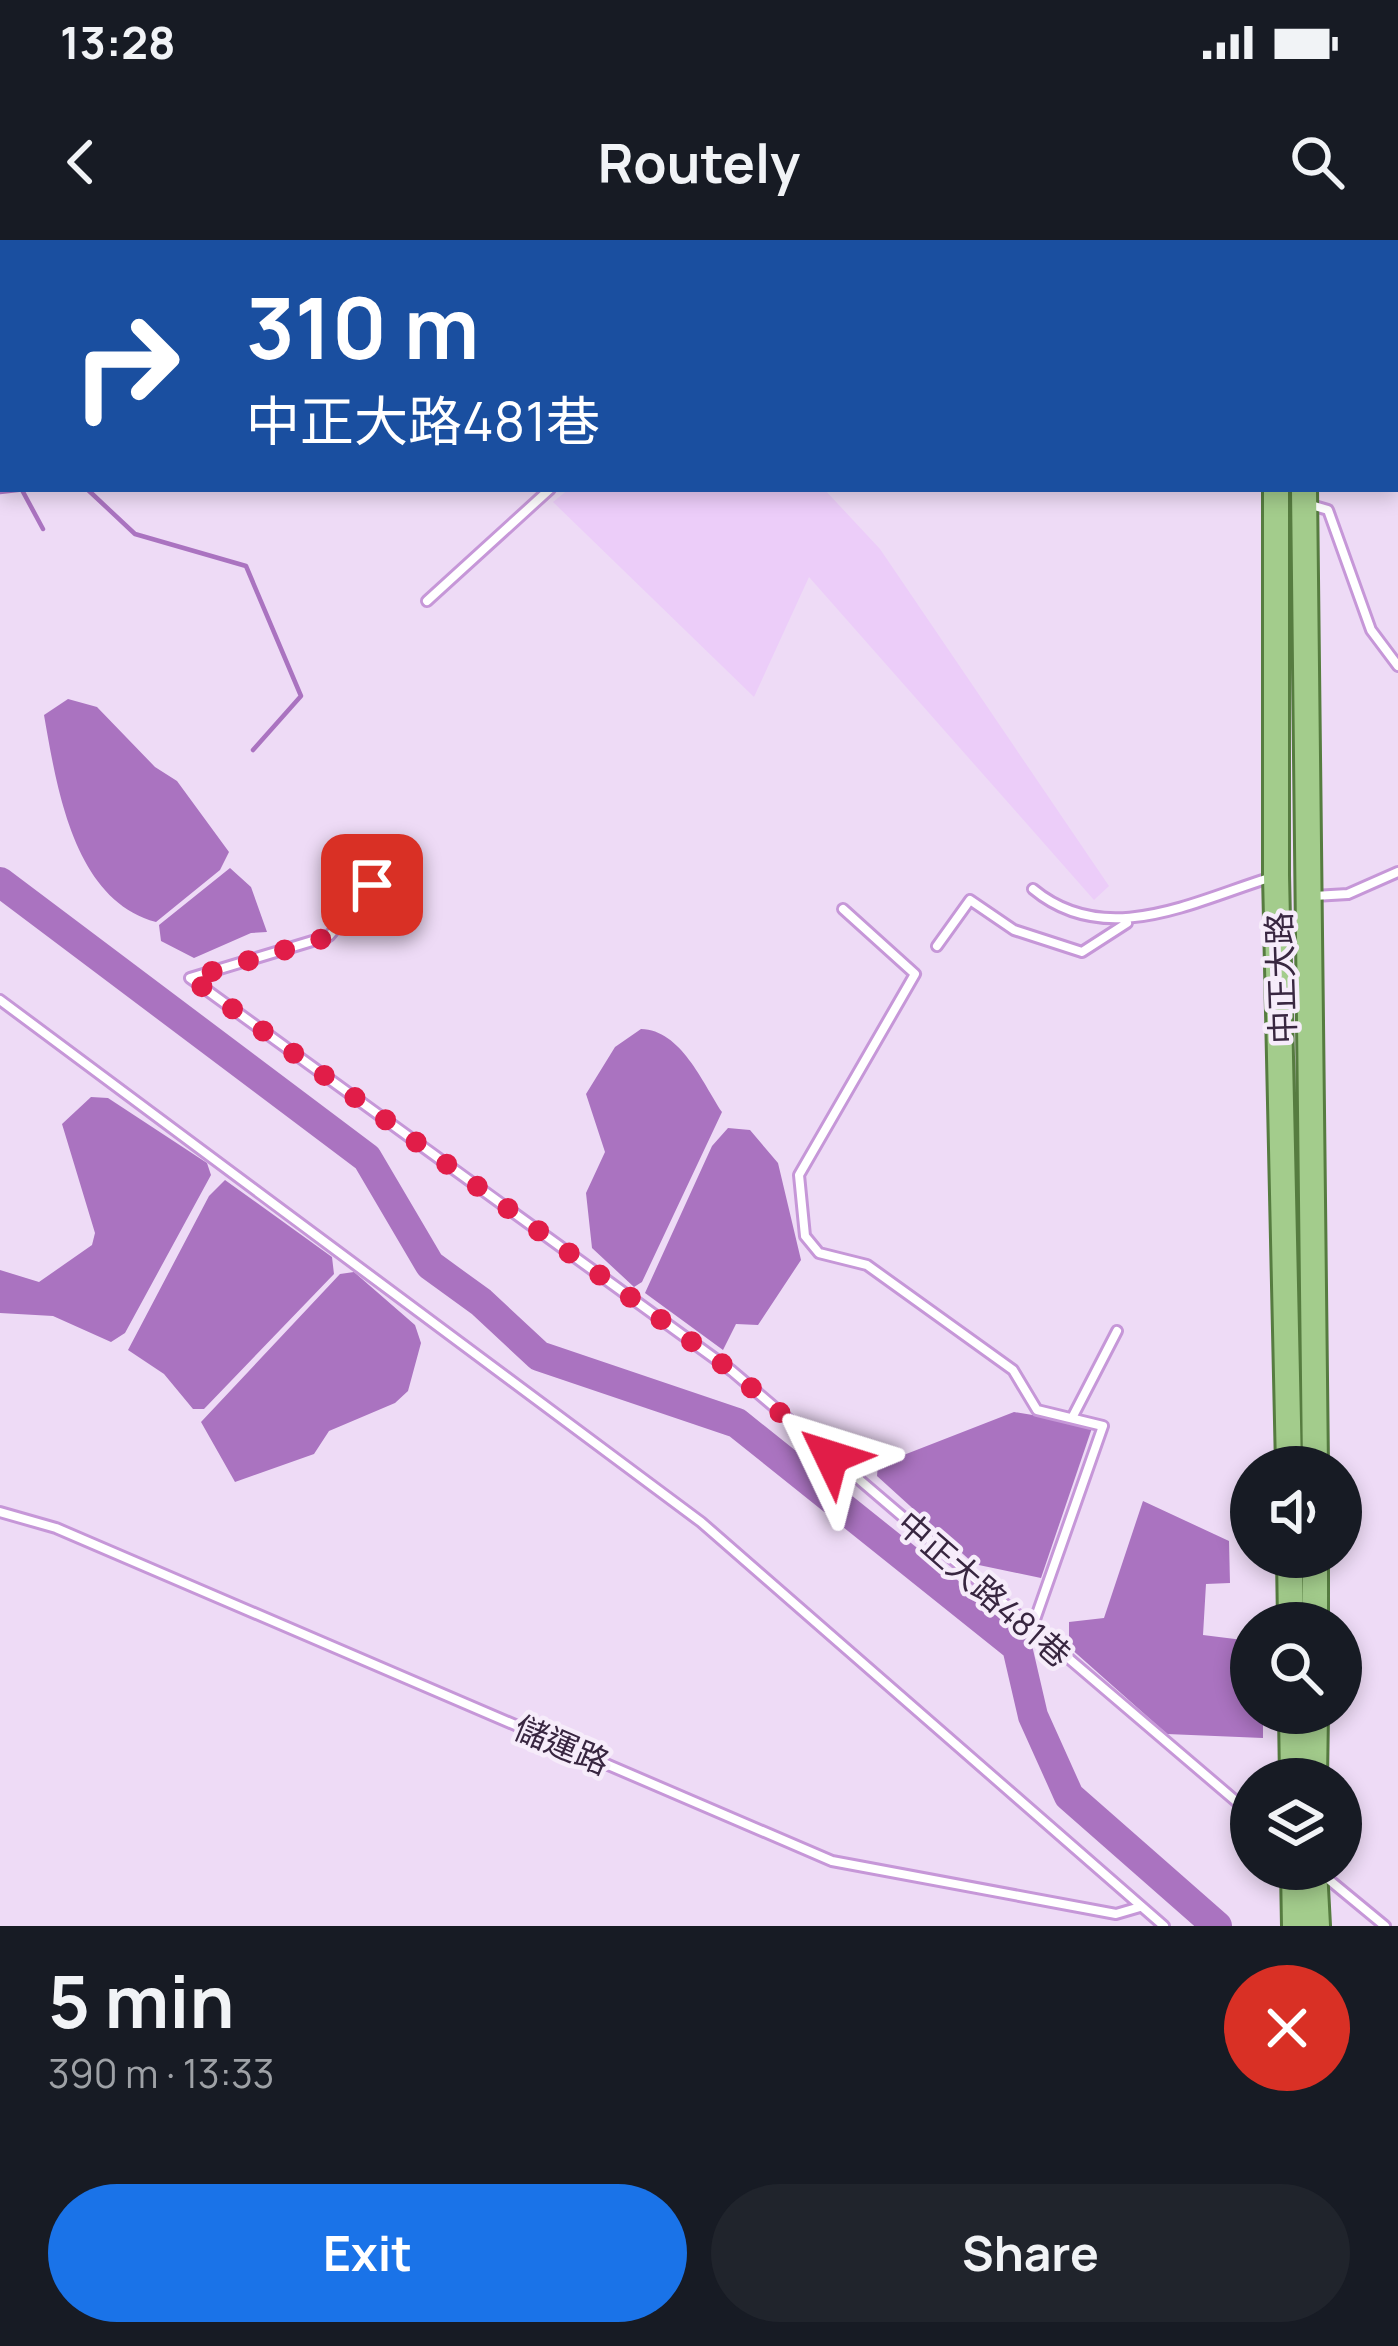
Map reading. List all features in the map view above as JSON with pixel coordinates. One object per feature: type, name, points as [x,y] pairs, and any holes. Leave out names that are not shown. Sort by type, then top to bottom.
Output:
[{"type":"main road","name":"中正大路","points":[[1276,492],[1276,875],[1296,1088],[1314,1446]]},
{"type":"main road","name":"中正大路","points":[[1289,1446],[1296,1088],[1306,896],[1304,496]]},
{"type":"main road","points":[[1299,1890],[1306,1921]]},
{"type":"main road","points":[[1306,1921],[1311,1890]]},
{"type":"lane","points":[[427,601],[547,492]]},
{"type":"lane","points":[[1304,496],[1328,510],[1371,629],[1398,666]]},
{"type":"lane","points":[[1306,896],[1348,894],[1398,872]]},
{"type":"lane","points":[[937,946],[970,900],[1014,930],[1082,952],[1128,922],[1276,875]]},
{"type":"lane","name":"中正大路481巷","points":[[372,885],[328,937],[190,978],[732,1371],[1230,1797]]},
{"type":"lane","points":[[1033,889],[1048,902],[1095,920],[1128,922]]},
{"type":"lane","points":[[843,909],[915,974],[800,1175],[805,1236],[819,1253],[867,1265],[1013,1370],[1037,1410],[1103,1426],[1031,1631]]},
{"type":"lane","points":[[0,1000],[701,1522],[1164,1926]]},
{"type":"lane","points":[[1072,1418],[1117,1331]]},
{"type":"lane","name":"儲運路","points":[[0,1513],[78,1537],[832,1861],[1116,1914],[1142,1906]]},
{"type":"lane","points":[[1341,1890],[1385,1926]]},
{"type":"shaded area","points":[[565,492],[827,492],[880,549],[1109,886],[1094,900],[809,577],[754,697],[553,502]]},
{"type":"shaded area","points":[[68,699],[97,707],[155,767],[177,781],[229,852],[220,870],[156,922],[128,910],[106,891],[74,838],[44,715]]},
{"type":"shaded area","points":[[230,868],[251,887],[267,932],[251,933],[194,958],[161,941],[159,925]]},
{"type":"shaded area","points":[[641,1029],[668,1038],[679,1048],[722,1112],[642,1282],[634,1287],[592,1248],[586,1193],[605,1152],[586,1094],[615,1047]]},
{"type":"shaded area","points":[[91,1097],[108,1098],[207,1163],[211,1175],[125,1333],[111,1342],[53,1316],[0,1313],[0,1270],[39,1282],[92,1245],[95,1233],[62,1124]]},
{"type":"shaded area","points":[[728,1128],[750,1130],[778,1163],[801,1260],[758,1325],[736,1324],[723,1350],[645,1293],[712,1146]]},
{"type":"shaded area","points":[[225,1180],[332,1257],[334,1274],[204,1409],[193,1409],[164,1374],[128,1350],[209,1196]]},
{"type":"shaded area","points":[[354,1272],[415,1325],[421,1343],[408,1391],[395,1403],[329,1431],[314,1454],[235,1482],[201,1422],[340,1274]]},
{"type":"shaded area","points":[[1014,1412],[1093,1425],[1041,1578],[974,1564],[877,1476],[878,1465]]},
{"type":"shaded area","points":[[1143,1501],[1229,1541],[1230,1583],[1206,1584],[1203,1635],[1230,1638],[1230,1734],[1263,1734],[1263,1738],[1167,1734],[1069,1647],[1069,1622],[1104,1618]]},
{"type":"waterway","points":[[23,492],[43,529]]},
{"type":"waterway","points":[[90,492],[135,534],[246,566],[301,696],[253,750]]},
{"type":"waterway","points":[[0,882],[367,1158],[430,1265],[481,1302],[539,1356],[737,1423],[1017,1647],[1033,1716],[1069,1796],[1217,1926]]},
{"type":"route","points":[[372,885],[328,937],[190,978],[732,1371],[831,1457]]}]
